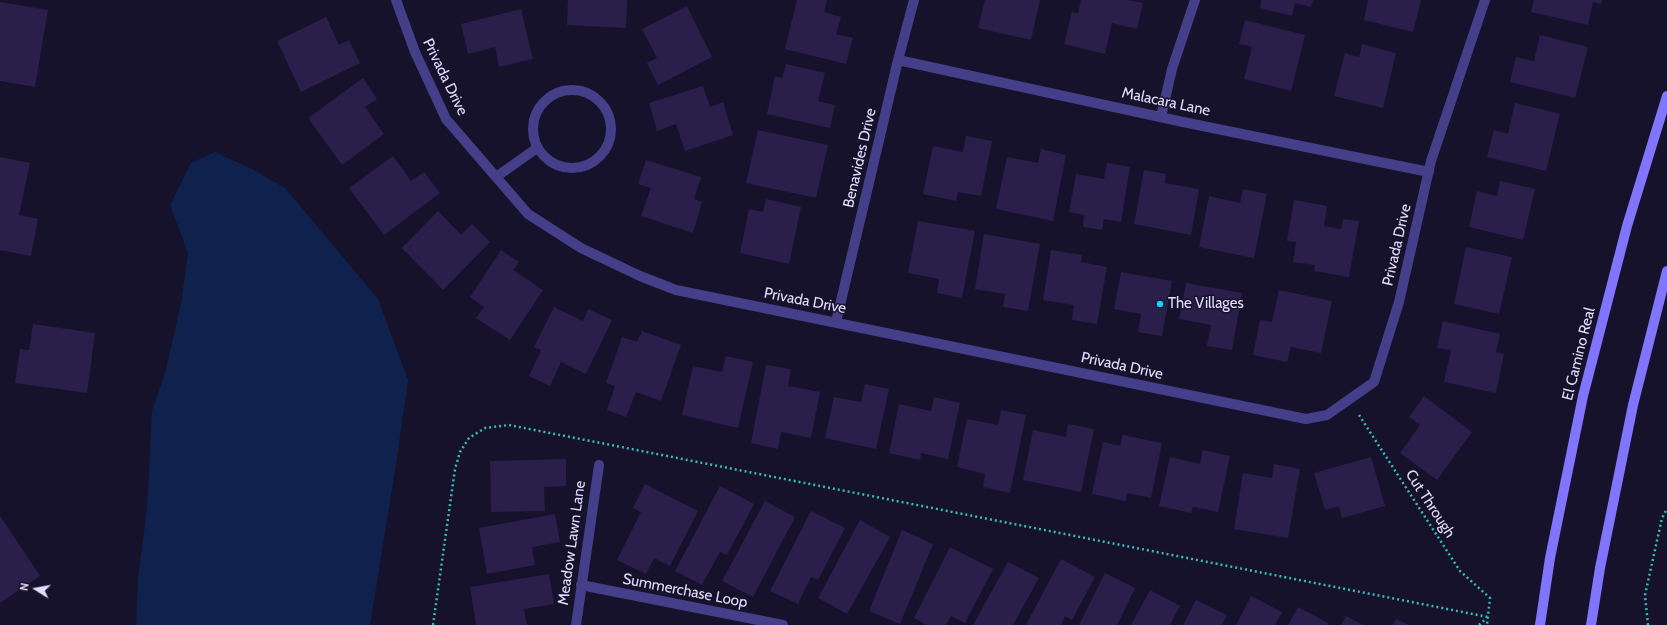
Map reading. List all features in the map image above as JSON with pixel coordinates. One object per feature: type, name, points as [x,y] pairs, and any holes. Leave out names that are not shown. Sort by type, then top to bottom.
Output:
[{"type":"main road","name":"El Camino Real","points":[[1540,625],[1550,558],[1583,396],[1627,226],[1667,96]]},
{"type":"main road","points":[[1592,625],[1600,568],[1633,405],[1667,271]]},
{"type":"street","name":"Privada Drive","points":[[396,0],[415,52],[446,119],[528,214],[581,248],[640,276],[676,290],[1306,419],[1327,415],[1374,382],[1399,302],[1429,172],[1485,0]]},
{"type":"street","name":"Benavides Drive","points":[[836,322],[898,60],[914,0]]},
{"type":"street","points":[[1161,117],[1172,69],[1196,0]]},
{"type":"street","name":"Malacara Lane","points":[[898,60],[1161,117],[1429,172]]},
{"type":"street","points":[[577,89],[589,93],[600,100],[607,110],[611,123],[611,137],[606,150],[596,160],[584,166],[571,169],[557,166],[546,158],[537,148],[533,136],[533,124],[536,111],[543,101],[553,94],[565,90],[577,89]]},
{"type":"street","points":[[496,177],[537,148]]},
{"type":"street","name":"Meadow Lawn Lane","points":[[576,625],[599,465]]},
{"type":"street","name":"Summerchase Loop","points":[[581,586],[782,625]]},
{"type":"path","name":"Cut Through","points":[[1349,400],[1460,570],[1490,598],[1487,625]]},
{"type":"path","points":[[433,625],[454,469],[460,452],[469,438],[485,428],[509,425],[1488,617]]},
{"type":"path","points":[[1648,625],[1645,594],[1662,518],[1667,509]]},
{"type":"path","points":[[1479,625],[1488,617]]},
{"type":"water","points":[[215,152],[252,169],[285,188],[378,299],[408,380],[370,625],[136,625],[138,578],[147,509],[152,411],[165,373],[181,304],[188,253],[170,205],[191,163]]},
{"type":"building","points":[[568,0],[627,0],[626,28],[567,25]]},
{"type":"building","points":[[797,0],[827,0],[824,12],[841,17],[836,34],[853,38],[846,64],[785,49]]},
{"type":"building","points":[[985,0],[1040,0],[1031,40],[978,28]]},
{"type":"building","points":[[1081,0],[1128,0],[1143,3],[1137,29],[1112,23],[1105,54],[1064,44],[1072,12],[1078,14]]},
{"type":"building","points":[[1261,0],[1313,0],[1311,7],[1295,3],[1292,16],[1260,8]]},
{"type":"building","points":[[1368,0],[1421,0],[1413,32],[1364,20]]},
{"type":"building","points":[[1534,0],[1602,0],[1601,4],[1593,2],[1588,25],[1531,12]]},
{"type":"building","points":[[0,2],[48,10],[35,87],[0,81]]},
{"type":"building","points":[[687,6],[712,57],[658,85],[647,63],[657,58],[642,29]]},
{"type":"building","points":[[521,9],[533,59],[499,67],[495,47],[468,54],[461,24]]},
{"type":"building","points":[[326,17],[339,45],[349,40],[360,63],[301,92],[277,41]]},
{"type":"building","points":[[1245,20],[1305,35],[1291,91],[1244,79],[1252,47],[1239,44]]},
{"type":"building","points":[[1540,35],[1588,47],[1575,98],[1510,82],[1516,57],[1534,61]]},
{"type":"building","points":[[1362,44],[1396,53],[1383,108],[1334,96],[1345,53],[1359,57]]},
{"type":"building","points":[[786,64],[825,73],[818,101],[835,105],[830,128],[767,114],[775,76],[782,78]]},
{"type":"building","points":[[363,78],[377,99],[365,107],[384,134],[342,165],[308,118]]},
{"type":"building","points":[[703,86],[710,107],[723,102],[733,135],[685,151],[676,124],[657,131],[649,103]]},
{"type":"building","points":[[1515,103],[1560,114],[1546,171],[1487,157],[1494,130],[1508,134]]},
{"type":"building","points":[[758,130],[828,145],[816,198],[746,183]]},
{"type":"building","points":[[966,136],[992,141],[981,196],[958,192],[956,201],[923,194],[933,146],[963,152]]},
{"type":"building","points":[[1041,149],[1066,155],[1053,221],[996,209],[1007,157],[1038,163]]},
{"type":"building","points":[[393,156],[411,181],[424,172],[440,193],[384,235],[349,188]]},
{"type":"building","points":[[0,157],[30,163],[19,215],[38,219],[31,256],[0,250]]},
{"type":"building","points":[[646,160],[701,177],[694,199],[702,202],[693,233],[641,216],[651,188],[638,184]]},
{"type":"building","points":[[1107,163],[1130,167],[1121,222],[1104,219],[1102,230],[1083,227],[1084,215],[1069,212],[1076,174],[1104,179]]},
{"type":"building","points":[[1144,170],[1166,174],[1165,183],[1199,189],[1191,235],[1134,224]]},
{"type":"building","points":[[1500,181],[1535,189],[1523,240],[1469,227],[1477,191],[1497,196]]},
{"type":"building","points":[[1243,189],[1267,194],[1254,258],[1199,247],[1209,196],[1240,203]]},
{"type":"building","points":[[766,199],[801,207],[789,264],[740,253],[749,209],[763,212]]},
{"type":"building","points":[[1294,200],[1327,206],[1324,226],[1341,229],[1343,219],[1359,221],[1349,277],[1314,271],[1315,265],[1293,262],[1296,242],[1287,241]]},
{"type":"building","points":[[438,211],[461,235],[472,224],[490,242],[443,290],[402,248]]},
{"type":"building","points":[[918,221],[975,231],[962,298],[937,293],[939,279],[908,273]]},
{"type":"building","points":[[984,234],[1040,244],[1028,311],[1003,307],[1005,294],[975,289]]},
{"type":"building","points":[[1466,247],[1512,257],[1499,314],[1454,304]]},
{"type":"building","points":[[501,250],[519,262],[513,270],[543,290],[510,340],[476,318],[484,307],[470,297]]},
{"type":"building","points":[[1051,250],[1082,255],[1081,262],[1107,267],[1097,324],[1072,320],[1074,305],[1043,300]]},
{"type":"building","points":[[1121,272],[1172,281],[1162,336],[1138,332],[1141,314],[1114,309]]},
{"type":"building","points":[[1186,283],[1242,293],[1232,350],[1207,346],[1211,325],[1179,319]]},
{"type":"building","points":[[1279,290],[1332,301],[1321,353],[1291,347],[1287,362],[1253,355],[1260,320],[1272,322]]},
{"type":"building","points":[[554,307],[583,321],[588,309],[612,320],[586,374],[561,362],[550,386],[529,376],[541,350],[534,347]]},
{"type":"building","points":[[1443,321],[1500,334],[1496,352],[1504,354],[1496,393],[1444,382],[1451,350],[1437,348]]},
{"type":"building","points":[[33,324],[95,333],[87,393],[15,383],[20,349],[29,350]]},
{"type":"building","points":[[642,331],[681,345],[661,401],[636,392],[626,417],[607,410],[615,386],[606,383],[622,337],[637,342]]},
{"type":"building","points":[[726,356],[753,362],[738,428],[682,415],[693,366],[722,372]]},
{"type":"building","points":[[766,365],[791,369],[788,386],[820,392],[811,438],[781,432],[778,449],[751,443]]},
{"type":"building","points":[[865,384],[889,389],[876,449],[825,438],[834,397],[861,402]]},
{"type":"building","points":[[1424,396],[1472,432],[1437,480],[1400,453],[1420,425],[1409,417]]},
{"type":"building","points":[[934,397],[960,403],[948,459],[921,453],[920,460],[889,453],[899,404],[931,411]]},
{"type":"building","points":[[1001,410],[1026,415],[1010,493],[983,487],[985,474],[957,467],[967,419],[998,425]]},
{"type":"building","points":[[1068,424],[1094,429],[1081,492],[1023,480],[1033,430],[1066,437]]},
{"type":"building","points":[[1123,435],[1162,443],[1151,498],[1127,493],[1126,501],[1092,494],[1103,442],[1120,446]]},
{"type":"building","points":[[1203,450],[1230,456],[1218,512],[1193,507],[1191,513],[1159,506],[1170,457],[1200,464]]},
{"type":"building","points":[[1371,457],[1385,506],[1342,518],[1339,506],[1325,510],[1314,473]]},
{"type":"building","points":[[566,459],[566,486],[544,487],[545,511],[491,512],[490,461]]},
{"type":"building","points":[[1274,464],[1300,469],[1288,538],[1234,529],[1243,473],[1272,478]]},
{"type":"building","points":[[645,484],[698,511],[670,566],[654,558],[646,574],[617,560],[641,512],[633,508]]},
{"type":"building","points":[[720,486],[754,504],[727,555],[720,552],[702,585],[675,571]]},
{"type":"building","points":[[765,501],[795,517],[753,597],[722,581]]},
{"type":"building","points":[[811,511],[845,528],[818,580],[811,577],[798,604],[770,591]]},
{"type":"building","points":[[555,514],[560,542],[532,547],[535,565],[487,574],[479,528]]},
{"type":"building","points":[[0,516],[40,576],[0,603]]},
{"type":"building","points":[[860,520],[890,537],[847,614],[818,598]]},
{"type":"building","points":[[902,530],[933,544],[900,624],[869,611]]},
{"type":"building","points":[[950,547],[993,569],[965,623],[951,616],[946,625],[927,625],[914,618]]},
{"type":"building","points":[[1061,559],[1095,577],[1072,620],[1065,616],[1061,625],[1026,625]]},
{"type":"building","points":[[1008,562],[1039,578],[1013,625],[973,625]]},
{"type":"building","points":[[1105,573],[1135,588],[1117,625],[1079,625]]},
{"type":"building","points":[[549,574],[554,604],[524,609],[527,625],[476,625],[470,587]]},
{"type":"building","points":[[1150,590],[1180,606],[1170,625],[1131,625]]},
{"type":"building","points":[[1251,596],[1282,612],[1275,625],[1236,625]]},
{"type":"building","points":[[1196,600],[1227,615],[1222,625],[1183,625]]},
{"type":"building","points":[[1298,607],[1328,623],[1327,625],[1288,625]]},
{"type":"building","points":[[1346,616],[1363,625],[1341,625]]},
{"type":"building","points":[[1396,619],[1409,625],[1393,625]]},
{"type":"place","name":"The Villages","points":[[1160,304]]}]
